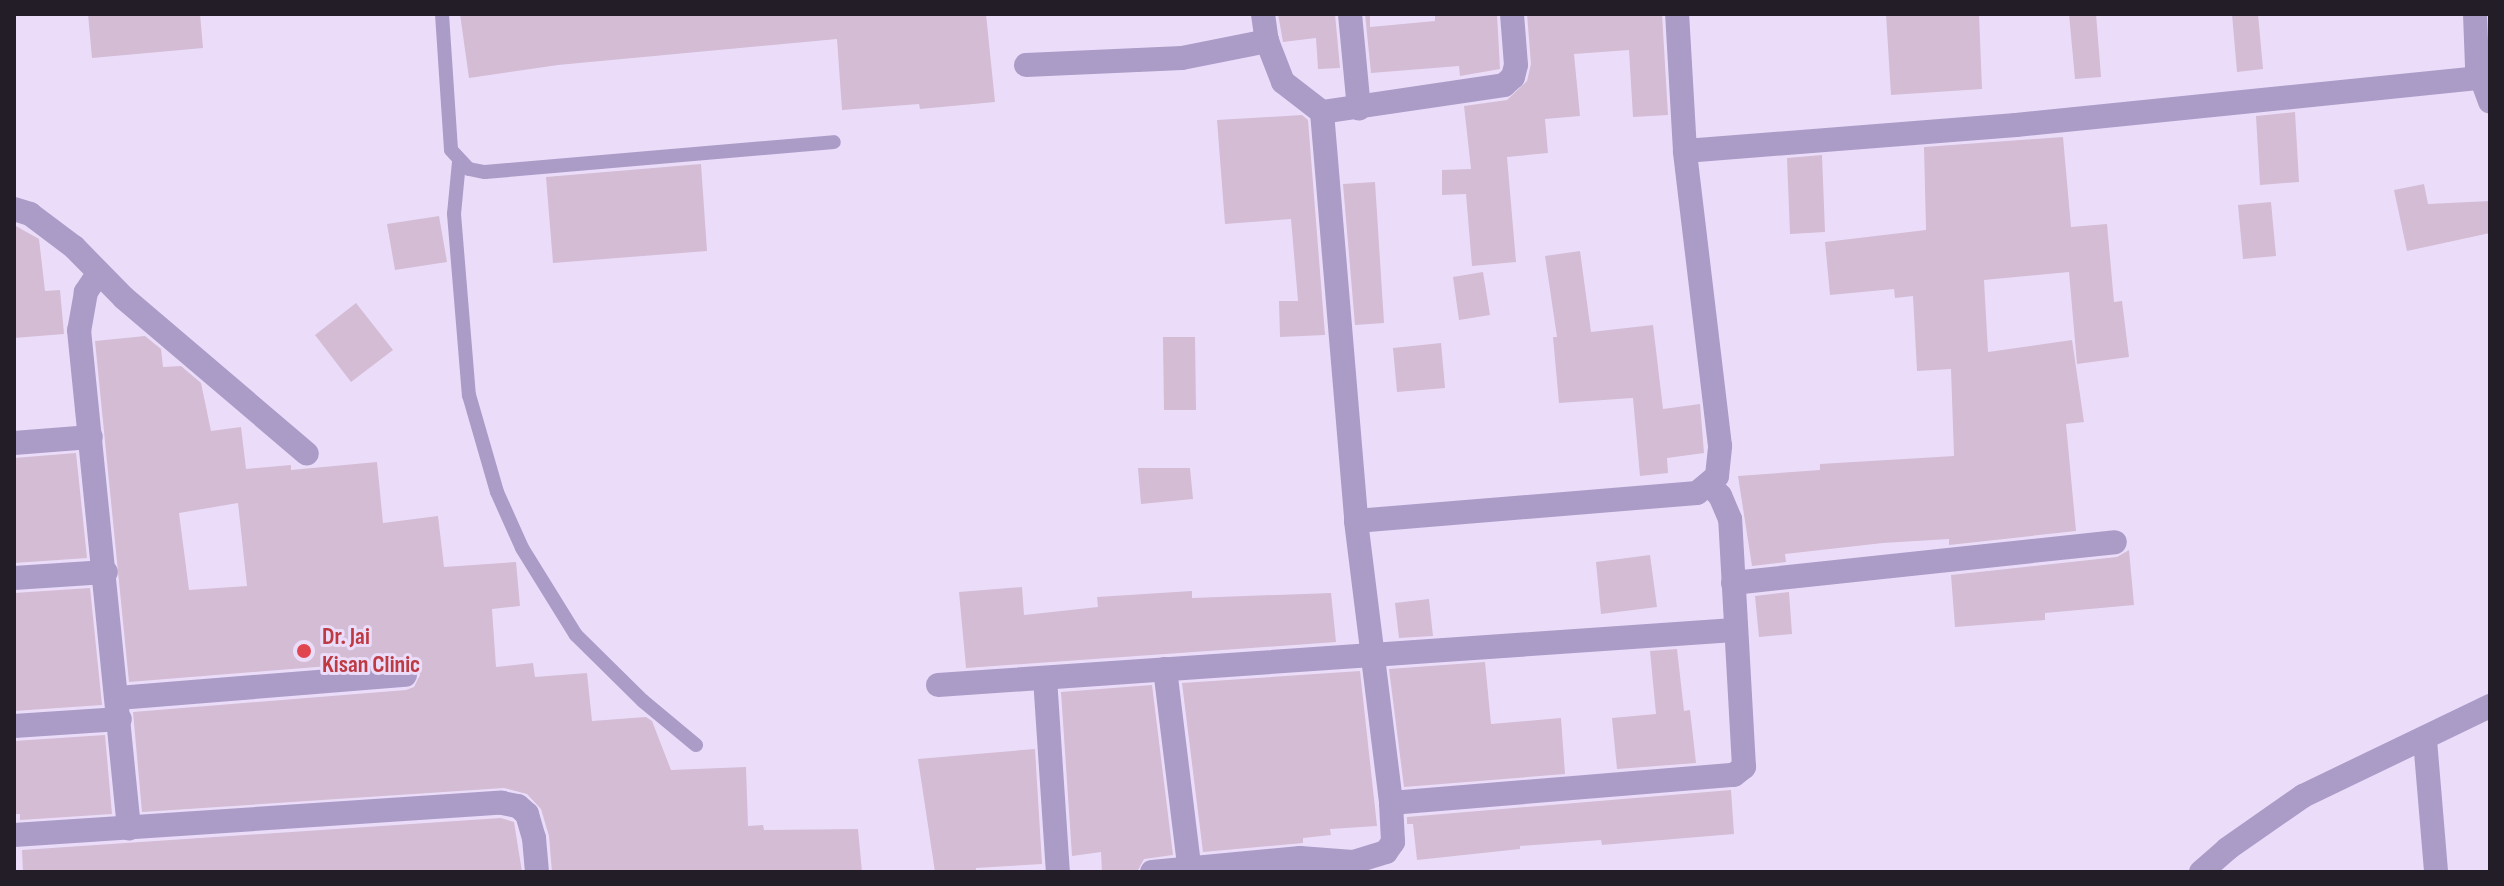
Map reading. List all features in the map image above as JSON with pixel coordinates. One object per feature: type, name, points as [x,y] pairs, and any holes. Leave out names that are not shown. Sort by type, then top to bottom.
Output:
[{"type":"street","points":[[1263,14],[1267,41],[1283,82],[1322,112],[1359,109],[1504,85],[1513,77],[1516,65],[1512,14]]},
{"type":"street","points":[[1350,14],[1359,109]]},
{"type":"street","points":[[1356,521],[1697,493],[1717,476],[1720,446],[1685,151],[1677,14]]},
{"type":"street","points":[[2475,14],[2490,102]]},
{"type":"street","points":[[1026,65],[1182,58],[1267,41]]},
{"type":"street","points":[[1685,151],[2016,125],[2485,77]]},
{"type":"street","points":[[1152,872],[1300,858],[1347,867],[1386,852],[1393,842],[1391,803],[1356,521],[1322,112]]},
{"type":"street","points":[[14,209],[30,214],[60,235],[98,274],[307,454]]},
{"type":"street","points":[[98,274],[86,292],[79,330],[106,572],[129,828]]},
{"type":"street","points":[[14,443],[91,437]]},
{"type":"street","points":[[1391,803],[1734,775],[1744,767],[1730,519],[1720,496],[1710,485]]},
{"type":"street","points":[[1733,583],[2115,542]]},
{"type":"street","points":[[14,578],[106,572]]},
{"type":"street","points":[[938,685],[1734,630]]},
{"type":"street","points":[[1165,669],[1190,870]]},
{"type":"street","points":[[14,726],[119,708],[405,675]]},
{"type":"street","points":[[1045,678],[1058,872]]},
{"type":"street","points":[[2201,872],[2227,849],[2303,796],[2425,740],[2490,706]]},
{"type":"street","points":[[2425,740],[2436,872]]},
{"type":"street","points":[[14,835],[502,803],[518,806],[527,814],[534,838],[537,872]]},
{"type":"lane","points":[[442,14],[451,150],[459,162],[469,169],[485,172],[834,142]]},
{"type":"lane","points":[[459,162],[454,214],[469,395],[497,492],[549,597],[576,635],[643,701],[696,745]]},
{"type":"building","points":[[88,14],[200,14],[203,48],[92,58]]},
{"type":"building","points":[[460,14],[986,14],[995,102],[920,109],[919,104],[842,110],[837,39],[558,65],[469,78]]},
{"type":"building","points":[[1278,14],[1335,14],[1340,68],[1318,69],[1316,38],[1283,42]]},
{"type":"building","points":[[1365,14],[1370,14],[1370,27],[1435,21],[1435,14],[1497,14],[1500,69],[1460,76],[1459,66],[1371,73]]},
{"type":"building","points":[[1527,14],[1662,14],[1668,115],[1633,117],[1629,50],[1574,54],[1580,116],[1545,119],[1548,153],[1507,157],[1516,262],[1472,266],[1466,194],[1442,195],[1442,170],[1471,169],[1464,106],[1507,100],[1527,81],[1531,64]]},
{"type":"building","points":[[1886,14],[1979,14],[1982,89],[1891,95]]},
{"type":"building","points":[[2069,14],[2096,14],[2101,77],[2075,79]]},
{"type":"building","points":[[2232,14],[2258,14],[2263,69],[2237,72]]},
{"type":"building","points":[[2295,112],[2299,182],[2260,185],[2256,116]]},
{"type":"building","points":[[1302,115],[1308,120],[1325,335],[1280,337],[1279,301],[1298,301],[1291,219],[1225,224],[1217,120]]},
{"type":"building","points":[[2063,137],[2071,227],[2107,224],[2114,302],[2122,301],[2129,357],[2077,364],[2069,272],[1984,280],[1988,352],[2072,340],[2084,422],[2066,424],[2076,531],[1949,545],[1949,539],[1883,543],[1785,554],[1786,562],[1752,566],[1738,476],[1820,470],[1820,464],[1954,456],[1951,369],[1917,371],[1913,296],[1895,298],[1894,289],[1830,295],[1825,242],[1926,230],[1924,147]]},
{"type":"building","points":[[1822,155],[1825,232],[1790,234],[1787,158]]},
{"type":"building","points":[[701,164],[707,251],[553,263],[546,177]]},
{"type":"building","points":[[1375,182],[1384,323],[1355,325],[1343,184]]},
{"type":"building","points":[[2424,184],[2428,204],[2490,201],[2490,233],[2407,251],[2394,190]]},
{"type":"building","points":[[2271,202],[2276,256],[2243,259],[2238,205]]},
{"type":"building","points":[[439,216],[447,262],[395,270],[387,224]]},
{"type":"building","points":[[14,225],[39,239],[45,291],[60,290],[64,334],[14,338]]},
{"type":"building","points":[[1580,251],[1591,332],[1653,325],[1663,409],[1700,404],[1704,453],[1667,458],[1668,473],[1640,476],[1633,398],[1559,403],[1553,337],[1557,337],[1545,256]]},
{"type":"building","points":[[1483,272],[1490,315],[1459,320],[1453,277]]},
{"type":"building","points":[[356,303],[393,350],[351,382],[315,335]]},
{"type":"building","points":[[145,336],[161,349],[163,367],[181,366],[201,383],[211,431],[241,427],[246,469],[291,465],[291,470],[377,462],[383,523],[438,516],[444,567],[516,562],[520,606],[492,609],[496,667],[533,663],[535,677],[587,673],[592,721],[646,717],[652,721],[671,770],[746,767],[748,826],[763,825],[764,830],[858,829],[862,872],[552,872],[549,836],[541,809],[527,794],[504,788],[142,812],[133,712],[406,690],[414,687],[420,675],[417,666],[404,660],[129,682],[95,341]],"holes":[[[238,503],[247,586],[189,590],[179,513]]]},
{"type":"building","points":[[1163,337],[1195,337],[1196,410],[1164,410]]},
{"type":"building","points":[[1441,343],[1445,388],[1397,392],[1393,348]]},
{"type":"building","points":[[76,453],[87,558],[14,563],[14,458]]},
{"type":"building","points":[[1138,468],[1190,468],[1193,499],[1141,504]]},
{"type":"building","points":[[2129,550],[2134,605],[2045,613],[2045,620],[1955,627],[1951,575],[2117,557]]},
{"type":"building","points":[[1650,555],[1657,607],[1601,614],[1596,562]]},
{"type":"building","points":[[1022,587],[1024,615],[1098,607],[1097,597],[1192,591],[1192,598],[1331,593],[1336,642],[966,668],[959,592]]},
{"type":"building","points":[[90,588],[102,705],[14,711],[14,593]]},
{"type":"building","points":[[1789,592],[1792,634],[1759,637],[1755,596]]},
{"type":"building","points":[[1429,599],[1433,636],[1399,638],[1395,603]]},
{"type":"building","points":[[1677,649],[1684,711],[1690,710],[1696,763],[1617,769],[1612,718],[1656,714],[1650,651]]},
{"type":"building","points":[[1485,662],[1491,724],[1561,718],[1565,774],[1404,787],[1389,669]]},
{"type":"building","points":[[1360,671],[1377,826],[1330,829],[1331,835],[1303,838],[1303,843],[1203,852],[1182,683]]},
{"type":"building","points":[[1152,685],[1173,855],[1144,859],[1137,872],[1102,872],[1101,852],[1072,856],[1061,692]]},
{"type":"building","points":[[105,735],[112,814],[20,820],[20,814],[14,814],[14,741]]},
{"type":"building","points":[[1035,749],[1042,864],[976,868],[976,872],[935,872],[918,759]]},
{"type":"building","points":[[1731,790],[1734,834],[1602,845],[1601,840],[1520,846],[1520,849],[1417,860],[1413,824],[1407,824],[1407,817]]},
{"type":"building","points":[[501,818],[514,822],[522,872],[23,872],[22,850]]},
{"type":"place","name":"Dr. Jai Kisan Clinic","points":[[304,651]]}]
